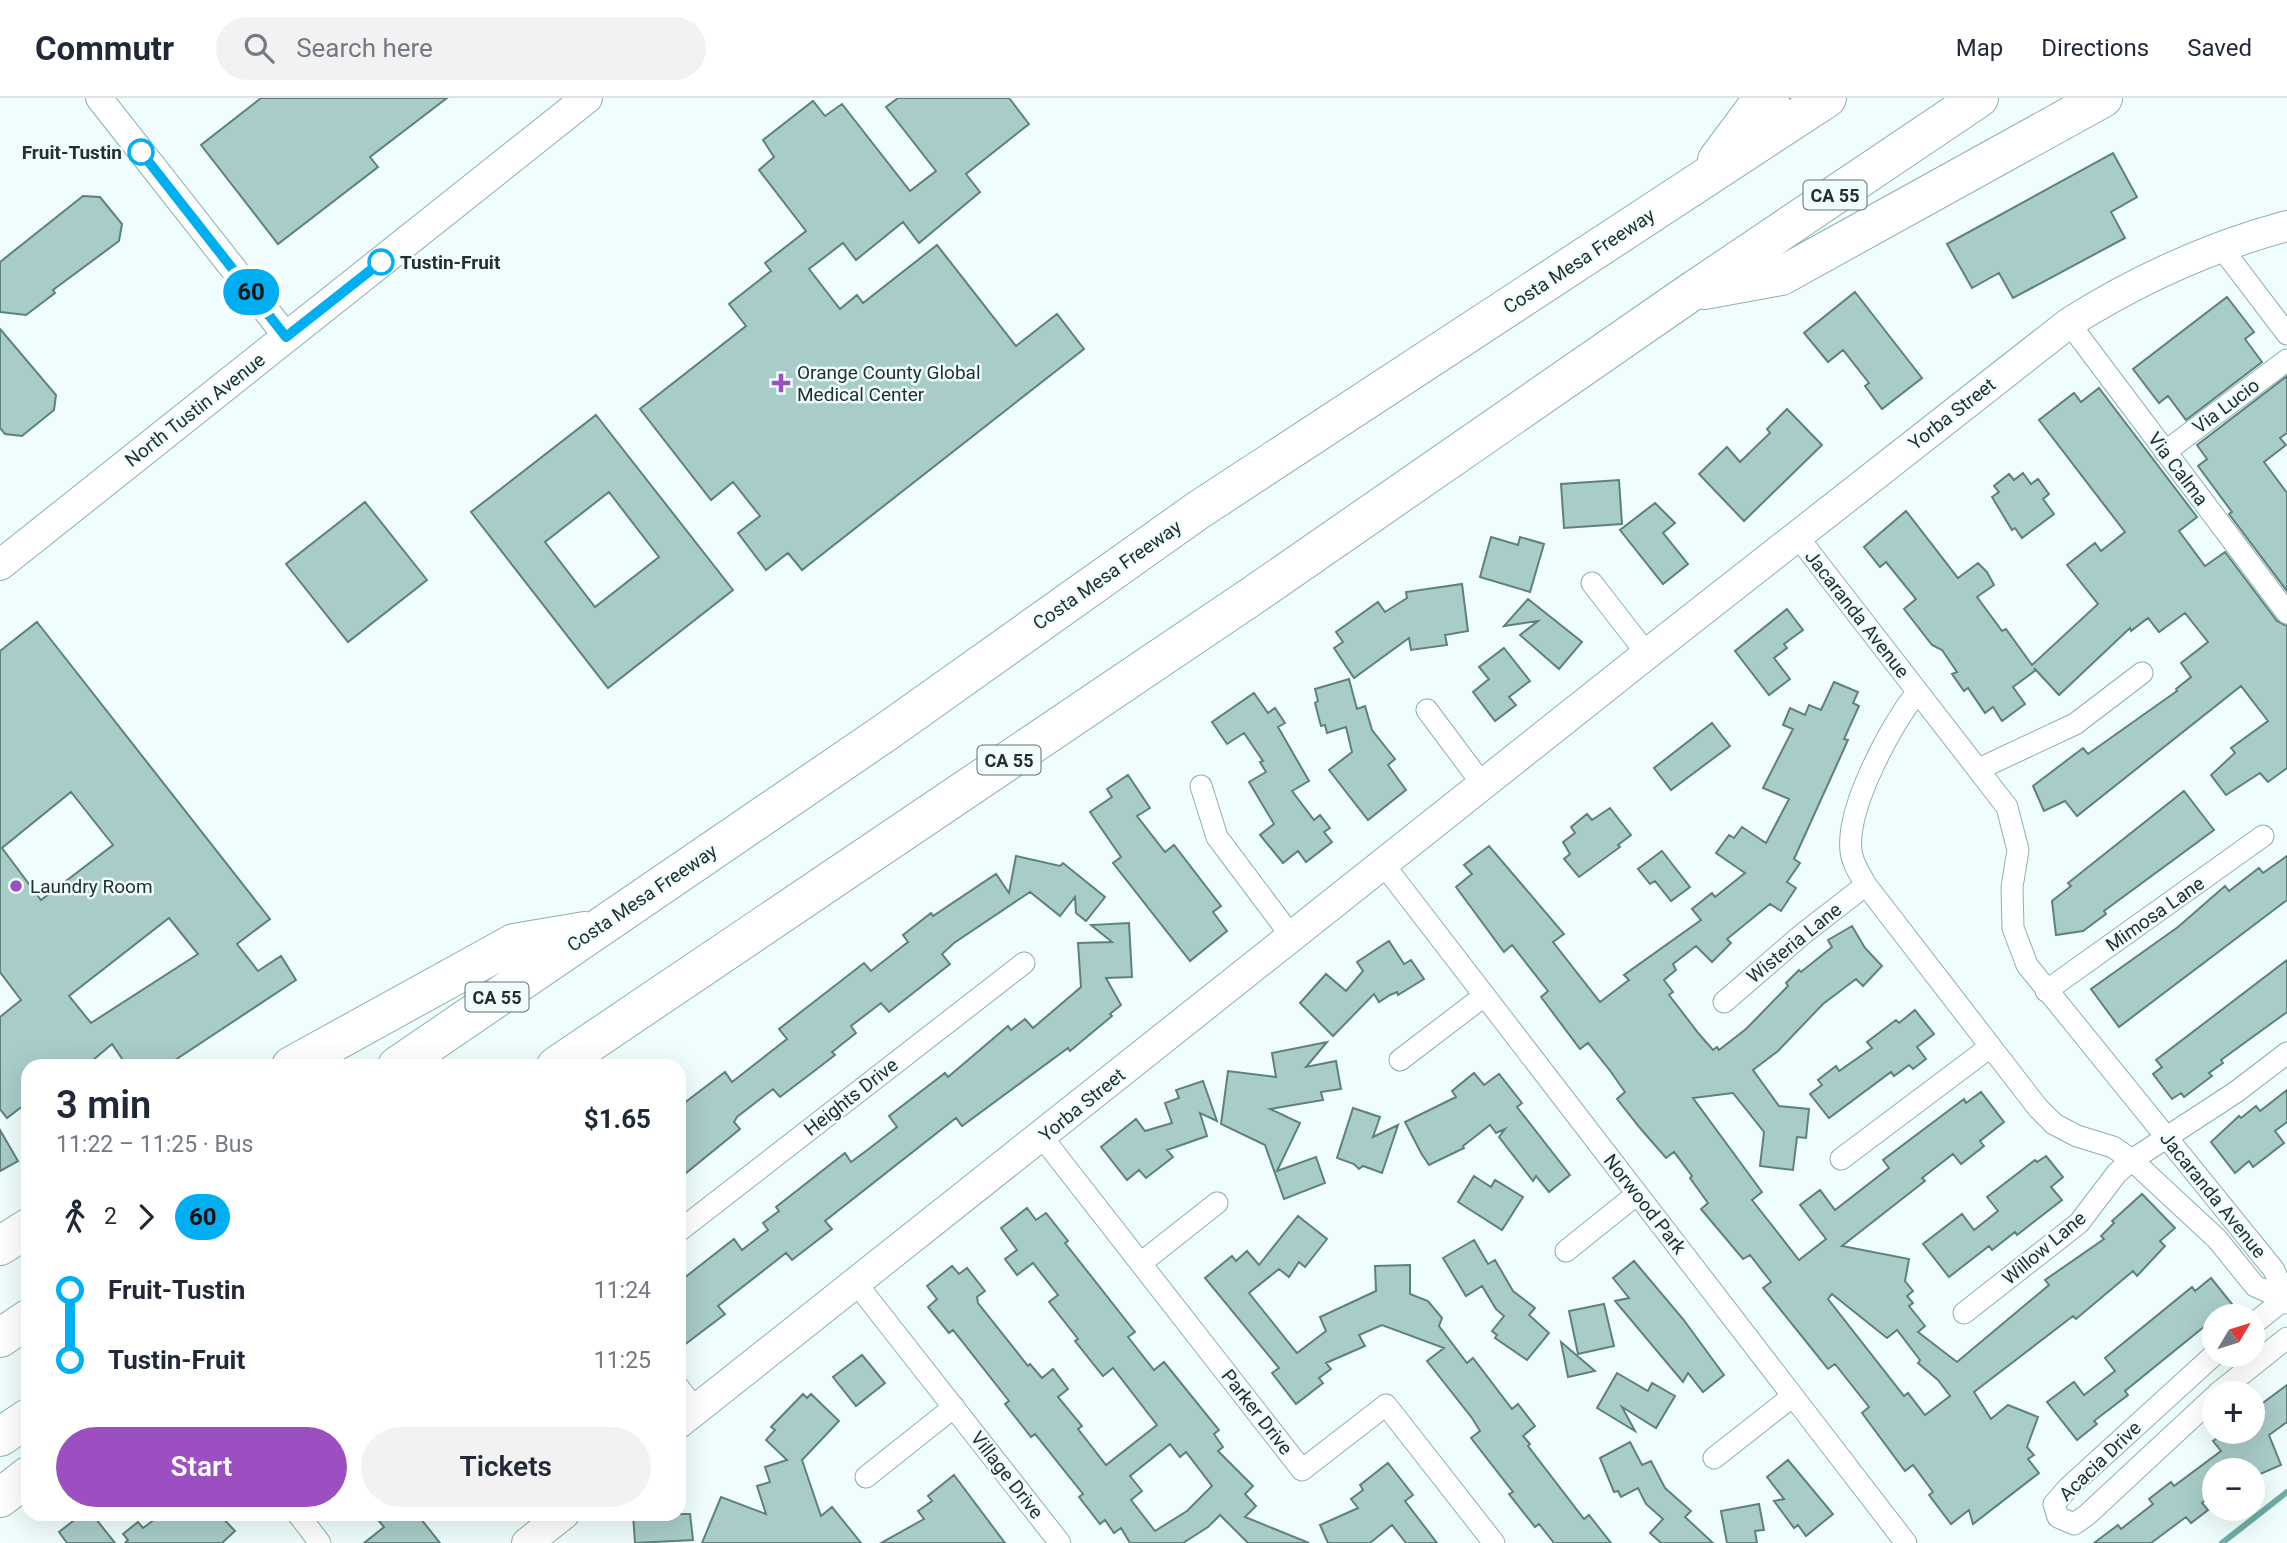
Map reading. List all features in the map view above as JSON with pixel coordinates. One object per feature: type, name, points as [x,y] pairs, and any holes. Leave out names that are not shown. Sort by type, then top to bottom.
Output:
[{"type":"highway","points":[[1698,184],[1755,109],[1770,98]]},
{"type":"highway","name":"Costa Mesa Freeway","points":[[407,1059],[886,732],[1197,511],[1827,98]]},
{"type":"highway","name":"CA 55","points":[[566,1059],[1255,594],[1692,292],[1979,98]]},
{"type":"highway","points":[[1692,292],[1781,276],[2104,98]]},
{"type":"highway","points":[[303,1059],[514,943],[597,929]]},
{"type":"highway","points":[[0,1246],[21,1232]]},
{"type":"highway","points":[[0,1338],[21,1324]]},
{"type":"highway","points":[[0,1437],[21,1423]]},
{"type":"highway","points":[[0,1498],[21,1482]]},
{"type":"main road","name":"North Tustin Avenue","points":[[0,565],[587,98]]},
{"type":"main road","name":"Yorba Street","points":[[686,1406],[856,1283],[1647,654],[2069,323],[2138,283],[2221,247],[2287,226]]},
{"type":"main road","points":[[527,1543],[555,1521]]},
{"type":"street","points":[[99,98],[286,337]]},
{"type":"street","points":[[2221,247],[2287,334]]},
{"type":"street","name":"Via Calma","points":[[2069,323],[2287,613]]},
{"type":"street","name":"Via Lucio","points":[[2165,452],[2287,360]]},
{"type":"street","name":"Jacaranda Avenue","points":[[1797,536],[2007,807],[2018,850],[2012,887],[2012,928],[2027,965],[2274,1270],[2286,1300]]},
{"type":"street","points":[[1592,583],[1647,654]]},
{"type":"street","points":[[1979,769],[2076,724],[2142,673]]},
{"type":"street","name":"Jacaranda Avenue","points":[[1917,692],[1895,721],[1869,776],[1854,820],[1851,849],[1866,885],[1990,1047],[2054,1124],[2077,1136],[2113,1147],[2132,1160],[2217,1239],[2255,1286],[2286,1300]]},
{"type":"street","points":[[1427,710],[1483,785]]},
{"type":"street","points":[[1201,786],[1217,838],[1292,937]]},
{"type":"street","name":"Mimosa Lane","points":[[2046,991],[2263,836]]},
{"type":"street","name":"Norwood Park","points":[[1384,865],[1906,1543]]},
{"type":"street","name":"Wisteria Lane","points":[[1724,1002],[1804,933],[1866,885]]},
{"type":"street","name":"Heights Drive","points":[[686,1226],[1024,963]]},
{"type":"street","points":[[1400,1060],[1484,996]]},
{"type":"street","points":[[1841,1159],[1990,1047]]},
{"type":"street","name":"Willow Lane","points":[[1964,1313],[2079,1223],[2117,1173],[2132,1160],[2236,1092],[2287,1053]]},
{"type":"street","name":"Parker Drive","points":[[1042,1136],[1302,1470],[1385,1405],[1494,1543]]},
{"type":"street","points":[[1566,1251],[1637,1194]]},
{"type":"street","points":[[1141,1263],[1217,1203]]},
{"type":"street","name":"Village Drive","points":[[856,1283],[1060,1543]]},
{"type":"street","points":[[2265,1315],[2286,1300]]},
{"type":"street","points":[[2233,1381],[2287,1338]]},
{"type":"street","name":"Acacia Drive","points":[[2202,1366],[2068,1488],[2054,1504],[2059,1517],[2074,1524],[2087,1515],[2202,1408]]},
{"type":"street","points":[[1714,1458],[1793,1396]]},
{"type":"street","points":[[866,1477],[954,1407]]},
{"type":"street","points":[[303,1521],[320,1543]]},
{"type":"building","points":[[261,98],[447,98],[370,157],[378,167],[278,244],[201,145]]},
{"type":"building","points":[[898,98],[1009,98],[1029,124],[966,174],[980,192],[919,243],[903,222],[856,260],[843,243],[809,269],[840,309],[857,295],[863,303],[937,245],[1016,346],[1057,314],[1084,349],[802,570],[788,553],[766,570],[738,533],[760,516],[733,482],[711,500],[640,409],[746,326],[729,304],[771,271],[765,263],[806,231],[759,170],[774,157],[763,140],[813,101],[825,116],[842,104],[910,191],[936,171],[886,107]]},
{"type":"building","points":[[2113,153],[2137,197],[2111,212],[2125,238],[2013,298],[1999,273],[1972,288],[1947,244]]},
{"type":"building","points":[[83,196],[100,197],[122,224],[119,241],[53,290],[55,293],[26,315],[0,312],[0,262]]},
{"type":"building","points":[[1855,292],[1922,378],[1882,409],[1865,386],[1869,383],[1843,350],[1828,362],[1804,333]]},
{"type":"building","points":[[2227,297],[2254,332],[2245,339],[2262,362],[2186,420],[2168,396],[2159,403],[2133,369]]},
{"type":"building","points":[[0,329],[56,395],[54,410],[22,436],[5,434],[0,428]]},
{"type":"building","points":[[2287,376],[2287,433],[2280,438],[2286,445],[2264,462],[2287,493],[2287,591],[2229,514],[2232,512],[2198,466],[2207,459],[2197,445]]},
{"type":"building","points":[[2099,388],[2197,517],[2179,531],[2205,566],[2225,552],[2277,621],[2287,626],[2287,768],[2268,782],[2260,773],[2226,795],[2211,775],[2235,753],[2231,748],[2268,721],[2241,686],[2077,816],[2065,801],[2044,811],[2033,786],[2083,748],[2088,754],[2177,691],[2176,689],[2191,677],[2181,663],[2208,642],[2185,613],[2159,632],[2148,618],[2131,631],[2130,628],[2059,695],[2036,670],[2013,687],[2025,704],[2002,721],[1993,707],[1985,713],[1968,688],[1964,691],[1952,674],[1957,672],[1942,650],[1932,645],[1904,609],[1916,599],[1886,562],[1880,567],[1864,547],[1906,511],[1958,578],[1978,563],[1987,572],[1994,585],[1977,597],[2002,631],[2006,629],[2032,665],[2098,604],[2067,565],[2095,543],[2101,551],[2125,532],[2039,420],[2074,393],[2081,402]]},
{"type":"building","points":[[1787,409],[1822,445],[1744,521],[1699,474],[1727,447],[1740,462],[1770,433],[1767,429]]},
{"type":"building","points":[[596,415],[733,590],[608,688],[471,512]],"holes":[[[609,492],[659,557],[595,607],[545,542]]]},
{"type":"building","points":[[2023,473],[2031,484],[2038,479],[2049,494],[2043,499],[2054,514],[2022,538],[2015,528],[2012,530],[1992,497],[1999,492],[1994,486],[2009,474],[2014,480]]},
{"type":"building","points":[[1619,480],[1622,524],[1564,528],[1561,484]]},
{"type":"building","points":[[365,502],[427,580],[348,642],[286,564]]},
{"type":"building","points":[[1655,503],[1675,523],[1663,533],[1688,564],[1663,584],[1620,530]]},
{"type":"building","points":[[1491,537],[1518,545],[1520,537],[1544,544],[1530,592],[1480,577]]},
{"type":"building","points":[[1462,584],[1468,631],[1445,635],[1447,645],[1411,650],[1409,638],[1354,678],[1334,648],[1343,642],[1336,632],[1378,602],[1385,612],[1407,598],[1406,592]]},
{"type":"building","points":[[1528,599],[1582,642],[1559,669],[1520,635],[1538,621],[1504,626]]},
{"type":"building","points":[[1787,609],[1803,630],[1784,644],[1787,648],[1774,658],[1790,679],[1769,695],[1735,651]]},
{"type":"building","points":[[37,622],[270,919],[237,944],[258,971],[281,956],[296,980],[177,1059],[122,1059],[112,1044],[94,1059],[21,1059],[21,1107],[7,1118],[0,1109],[0,1017],[21,1000],[0,972],[0,651]],"holes":[[[71,792],[113,845],[41,900],[2,848]],[[169,918],[198,954],[91,1023],[69,996]]]},
{"type":"building","points":[[1504,648],[1530,681],[1509,697],[1516,705],[1495,721],[1473,692],[1489,679],[1479,667]]},
{"type":"building","points":[[1349,679],[1357,709],[1365,706],[1372,730],[1395,759],[1388,765],[1406,790],[1368,820],[1329,770],[1352,752],[1346,727],[1327,733],[1325,725],[1321,726],[1315,703],[1318,701],[1315,689]]},
{"type":"building","points":[[1834,682],[1858,692],[1853,703],[1859,706],[1844,739],[1848,740],[1794,859],[1800,863],[1787,882],[1796,888],[1781,911],[1770,904],[1727,939],[1731,943],[1712,962],[1696,946],[1673,964],[1676,970],[1664,980],[1673,992],[1669,995],[1699,1034],[1713,1050],[1717,1047],[1719,1050],[1746,1029],[1788,986],[1786,983],[1799,970],[1801,972],[1832,947],[1828,940],[1852,926],[1865,948],[1882,966],[1863,986],[1856,979],[1823,1004],[1778,1051],[1753,1070],[1779,1106],[1809,1109],[1806,1138],[1797,1137],[1793,1170],[1760,1166],[1764,1132],[1733,1093],[1693,1098],[1762,1192],[1752,1200],[1799,1260],[1826,1239],[1800,1205],[1820,1190],[1835,1210],[1889,1168],[1883,1160],[1964,1099],[1966,1103],[1981,1092],[2004,1122],[1980,1141],[1984,1146],[1961,1164],[1953,1154],[1922,1178],[1925,1181],[1842,1246],[1909,1259],[1905,1281],[1913,1291],[1907,1296],[1913,1303],[1909,1306],[1925,1326],[1918,1332],[1957,1362],[2049,1285],[2045,1280],[2104,1239],[2101,1236],[2114,1223],[2112,1221],[2142,1194],[2175,1228],[2160,1241],[2165,1246],[2137,1276],[2133,1271],[2076,1319],[2073,1316],[1974,1392],[1991,1419],[2008,1405],[2038,1417],[2027,1447],[2034,1455],[2028,1459],[2039,1473],[1973,1524],[1969,1510],[1951,1524],[1929,1495],[1933,1492],[1913,1465],[1905,1471],[1862,1413],[1869,1407],[1835,1364],[1828,1369],[1763,1288],[1771,1282],[1750,1255],[1743,1259],[1701,1209],[1708,1203],[1674,1152],[1666,1158],[1640,1128],[1617,1099],[1625,1092],[1611,1072],[1588,1043],[1580,1049],[1541,997],[1548,991],[1512,945],[1504,952],[1456,887],[1472,874],[1464,865],[1489,846],[1564,934],[1553,942],[1600,1002],[1629,980],[1624,975],[1701,920],[1692,909],[1712,893],[1715,897],[1745,873],[1716,853],[1729,835],[1734,838],[1742,827],[1766,843],[1789,799],[1763,788],[1793,729],[1783,725],[1790,708],[1805,715],[1809,705],[1821,710]],"holes":[[[1832,1294],[1887,1338],[1897,1330],[1920,1360],[1918,1363],[1938,1380],[1950,1396],[1925,1415],[1908,1393],[1904,1396],[1828,1299]]]},
{"type":"building","points":[[1254,693],[1268,713],[1275,708],[1285,723],[1278,727],[1309,781],[1292,791],[1314,820],[1320,815],[1330,828],[1324,832],[1332,842],[1306,862],[1298,851],[1283,863],[1260,835],[1274,824],[1249,782],[1266,772],[1260,762],[1263,761],[1244,733],[1227,744],[1212,722]]},
{"type":"building","points":[[1712,723],[1730,746],[1671,790],[1654,768]]},
{"type":"building","points":[[1128,775],[1150,808],[1137,816],[1165,852],[1174,845],[1221,906],[1213,912],[1227,931],[1190,961],[1113,863],[1121,857],[1090,812],[1112,797],[1107,789]]},
{"type":"building","points":[[2184,791],[2214,830],[2104,911],[2106,914],[2083,931],[2056,935],[2052,901],[2071,886],[2068,883]]},
{"type":"building","points":[[1610,808],[1631,835],[1618,845],[1620,847],[1579,877],[1564,859],[1570,854],[1563,842],[1575,833],[1571,827],[1587,814],[1592,820]]},
{"type":"building","points":[[1662,851],[1690,887],[1671,901],[1655,881],[1650,884],[1638,869]]},
{"type":"building","points":[[1016,856],[1060,866],[1063,863],[1105,897],[1086,921],[1076,913],[1075,897],[1060,916],[1030,892],[954,943],[942,954],[950,964],[889,1012],[881,1003],[851,1026],[856,1033],[832,1052],[835,1055],[813,1072],[780,1097],[773,1089],[737,1117],[734,1122],[740,1129],[686,1173],[686,1102],[725,1072],[732,1082],[787,1039],[779,1029],[864,963],[871,971],[908,942],[903,935],[931,913],[933,916],[996,874],[1009,893]]},
{"type":"building","points":[[2287,856],[2287,900],[2119,1027],[2091,989],[2178,927],[2225,886],[2229,891],[2259,868],[2263,873]]},
{"type":"building","points":[[1129,923],[1132,977],[1106,978],[1121,1005],[1110,1014],[1112,1016],[1070,1051],[1068,1048],[962,1126],[956,1118],[825,1221],[832,1229],[792,1260],[786,1253],[718,1306],[725,1314],[686,1344],[686,1277],[734,1239],[742,1250],[768,1230],[763,1223],[779,1211],[776,1207],[845,1153],[851,1162],[897,1127],[889,1116],[945,1073],[948,1077],[1008,1026],[1011,1030],[1025,1019],[1033,1028],[1081,987],[1078,943],[1112,942],[1091,925]]},
{"type":"building","points":[[1389,941],[1404,964],[1411,960],[1424,979],[1398,995],[1397,992],[1379,1002],[1374,994],[1333,1036],[1300,1003],[1326,974],[1346,991],[1363,971],[1357,962]]},
{"type":"building","points":[[2287,960],[2287,1012],[2221,1060],[2223,1063],[2209,1073],[2212,1076],[2184,1097],[2181,1093],[2172,1099],[2153,1074],[2162,1067],[2156,1060]]},
{"type":"building","points":[[1915,1010],[1934,1034],[1917,1047],[1926,1059],[1913,1069],[1909,1065],[1894,1076],[1891,1072],[1829,1118],[1810,1094],[1822,1085],[1818,1080],[1836,1066],[1839,1071],[1872,1048],[1867,1042],[1896,1020],[1899,1023]]},
{"type":"building","points":[[1327,1042],[1306,1067],[1336,1061],[1341,1089],[1321,1092],[1323,1100],[1270,1109],[1300,1123],[1277,1171],[1316,1157],[1325,1183],[1284,1199],[1265,1145],[1221,1124],[1228,1071],[1276,1077],[1272,1053]]},
{"type":"building","points":[[1474,1073],[1484,1085],[1499,1074],[1522,1103],[1517,1107],[1570,1175],[1549,1192],[1536,1176],[1533,1181],[1499,1137],[1505,1129],[1496,1133],[1490,1125],[1463,1146],[1464,1148],[1429,1165],[1421,1153],[1405,1122],[1456,1097],[1452,1091]]},
{"type":"building","points":[[1203,1081],[1217,1121],[1200,1113],[1207,1136],[1167,1150],[1173,1157],[1146,1178],[1139,1170],[1127,1180],[1101,1147],[1136,1119],[1145,1131],[1172,1123],[1165,1103],[1179,1098],[1176,1090]]},
{"type":"building","points":[[2287,1090],[2287,1122],[2275,1131],[2284,1143],[2253,1167],[2249,1161],[2235,1173],[2211,1142],[2239,1116],[2241,1118],[2256,1106],[2260,1111]]},
{"type":"building","points":[[1353,1108],[1380,1117],[1373,1137],[1398,1125],[1382,1173],[1363,1166],[1359,1169],[1354,1164],[1337,1158]]},
{"type":"building","points":[[0,1130],[18,1161],[0,1171]]},
{"type":"building","points":[[2046,1156],[2063,1177],[2051,1187],[2062,1200],[2017,1235],[2015,1232],[1992,1250],[1989,1246],[1949,1277],[1923,1244],[1962,1214],[1974,1230],[1998,1211],[1987,1197],[2035,1160],[2037,1162]]},
{"type":"building","points":[[1474,1176],[1491,1187],[1495,1180],[1523,1197],[1502,1230],[1458,1202]]},
{"type":"building","points":[[1027,1208],[1036,1220],[1046,1213],[1068,1241],[1065,1243],[1135,1332],[1128,1337],[1154,1370],[1164,1362],[1219,1430],[1214,1434],[1223,1447],[1218,1451],[1253,1486],[1245,1494],[1256,1506],[1245,1517],[1309,1543],[1248,1543],[1220,1515],[1208,1527],[1183,1543],[1130,1543],[1121,1528],[1114,1533],[1105,1520],[1100,1524],[1079,1497],[1083,1494],[1035,1434],[1031,1437],[1005,1404],[1009,1401],[953,1330],[949,1333],[928,1307],[937,1299],[927,1286],[952,1266],[959,1274],[967,1268],[985,1291],[977,1297],[978,1303],[1028,1366],[1030,1364],[1042,1378],[1053,1369],[1068,1389],[1058,1397],[1082,1426],[1078,1429],[1106,1465],[1157,1425],[1113,1368],[1103,1376],[1075,1341],[1078,1339],[1049,1302],[1058,1295],[1033,1263],[1017,1275],[1005,1259],[1017,1250],[1001,1228]],"holes":[[[1170,1444],[1180,1457],[1186,1452],[1212,1486],[1187,1511],[1155,1531],[1131,1500],[1142,1491],[1130,1476]]]},
{"type":"building","points":[[1298,1216],[1327,1239],[1305,1267],[1299,1262],[1289,1277],[1279,1269],[1249,1293],[1297,1353],[1326,1331],[1320,1317],[1376,1291],[1375,1266],[1410,1265],[1410,1294],[1428,1301],[1442,1318],[1439,1326],[1467,1363],[1473,1358],[1512,1409],[1518,1404],[1535,1426],[1523,1436],[1530,1444],[1528,1446],[1584,1519],[1589,1515],[1611,1543],[1554,1543],[1539,1524],[1535,1527],[1509,1494],[1513,1492],[1471,1438],[1480,1431],[1472,1418],[1427,1361],[1444,1348],[1382,1325],[1359,1335],[1365,1346],[1326,1363],[1331,1369],[1319,1378],[1323,1383],[1296,1404],[1272,1373],[1279,1368],[1205,1278],[1232,1256],[1236,1261],[1247,1251],[1259,1265]]},
{"type":"building","points":[[1474,1240],[1488,1264],[1495,1260],[1513,1291],[1535,1308],[1529,1315],[1549,1333],[1527,1360],[1495,1338],[1497,1335],[1492,1331],[1504,1316],[1496,1309],[1482,1286],[1466,1296],[1443,1258]]},
{"type":"building","points":[[1634,1261],[1683,1319],[1724,1375],[1703,1392],[1688,1373],[1683,1382],[1615,1301],[1629,1298],[1613,1278]]},
{"type":"building","points":[[2211,1278],[2232,1304],[2202,1304],[2202,1328],[2125,1391],[2128,1395],[2094,1421],[2097,1424],[2077,1440],[2047,1402],[2074,1382],[2084,1395],[2115,1371],[2105,1358],[2192,1287],[2195,1291]]},
{"type":"building","points":[[1604,1304],[1614,1346],[1578,1354],[1569,1311]]},
{"type":"building","points":[[1561,1342],[1595,1371],[1568,1377]]},
{"type":"building","points":[[862,1355],[885,1383],[856,1406],[833,1377]]},
{"type":"building","points":[[1617,1373],[1648,1391],[1652,1383],[1675,1396],[1656,1428],[1622,1407],[1635,1431],[1597,1408]]},
{"type":"building","points":[[2287,1385],[2287,1422],[2269,1435],[2281,1465],[2265,1472],[2265,1458],[2212,1458],[2221,1451],[2215,1444],[2265,1444],[2265,1401]]},
{"type":"building","points":[[803,1394],[807,1398],[811,1394],[839,1421],[802,1460],[821,1516],[832,1507],[861,1543],[702,1543],[721,1497],[766,1514],[757,1486],[770,1482],[765,1467],[787,1460],[766,1440],[775,1430],[771,1427]]},
{"type":"building","points":[[1630,1442],[1642,1465],[1651,1461],[1665,1488],[1691,1511],[1685,1517],[1713,1543],[1661,1543],[1650,1533],[1663,1519],[1646,1504],[1638,1488],[1621,1497],[1618,1491],[1614,1492],[1600,1458]]},
{"type":"building","points":[[1788,1460],[1833,1514],[1806,1536],[1798,1525],[1794,1528],[1774,1501],[1784,1499],[1767,1477]]},
{"type":"building","points":[[1388,1463],[1413,1495],[1405,1501],[1437,1543],[1406,1543],[1392,1525],[1370,1543],[1328,1543],[1320,1525],[1358,1508],[1351,1499],[1363,1490],[1360,1485]]},
{"type":"building","points":[[2202,1465],[2202,1515],[2191,1523],[2186,1517],[2151,1543],[2094,1543],[2118,1525],[2121,1529],[2153,1504],[2149,1499],[2171,1482],[2174,1486]]},
{"type":"building","points":[[954,1475],[1005,1543],[881,1543],[924,1519],[918,1511],[932,1501],[928,1496]]},
{"type":"building","points":[[1759,1504],[1764,1530],[1755,1531],[1757,1543],[1727,1543],[1721,1511]]},
{"type":"building","points":[[686,1514],[690,1514],[693,1540],[635,1543],[633,1521],[686,1521]]},
{"type":"building","points":[[73,1521],[98,1521],[115,1543],[67,1543],[59,1532]]},
{"type":"building","points":[[152,1521],[226,1521],[235,1531],[222,1543],[125,1543],[128,1540],[123,1534],[138,1522],[143,1528]]},
{"type":"building","points":[[379,1521],[423,1521],[440,1543],[364,1543],[384,1527]]},
{"type":"waterway","points":[[2222,1543],[2287,1492]]},
{"type":"bus line","name":"60","points":[[141,152],[286,337],[381,262]]},
{"type":"place","name":"Fruit-Tustin","points":[[141,152]]},
{"type":"place","name":"Tustin-Fruit","points":[[381,262]]},
{"type":"place","name":"Orange County Global Medical Center","points":[[781,383]]},
{"type":"place","name":"Laundry Room","points":[[16,886]]}]
